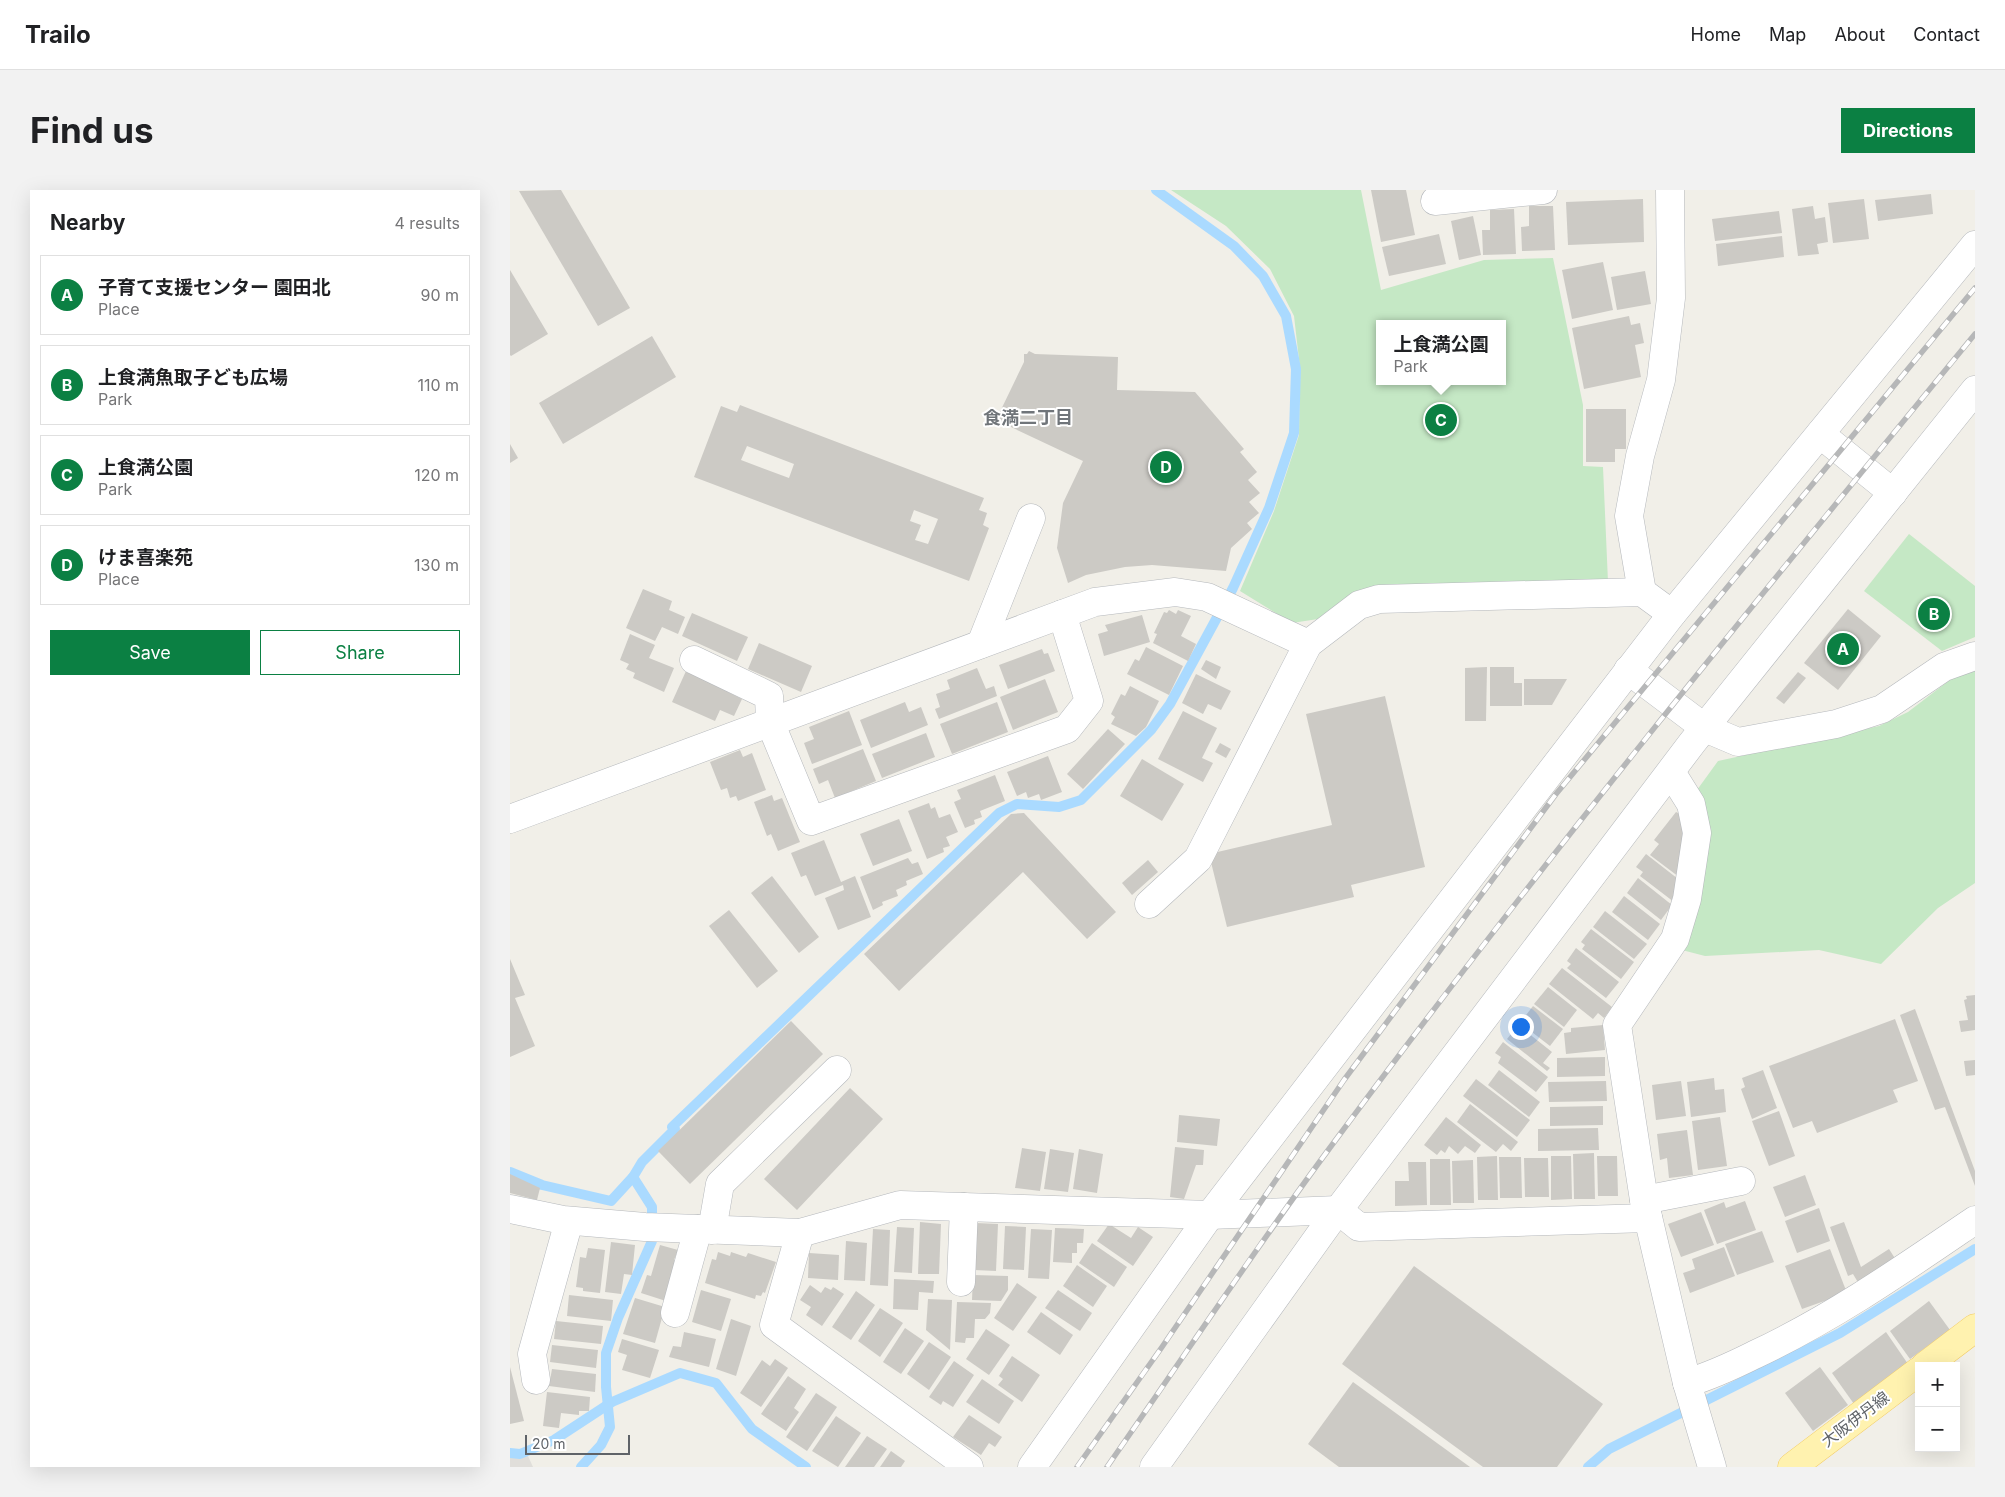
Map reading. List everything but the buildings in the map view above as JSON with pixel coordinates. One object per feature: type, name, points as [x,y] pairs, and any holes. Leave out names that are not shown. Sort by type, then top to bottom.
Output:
[{"type":"main road","points":[[1930,1362],[1975,1328]]},
{"type":"main road","name":"大阪伊丹線","points":[[1792,1467],[1915,1374]]},
{"type":"street","points":[[1435,201],[1543,190]]},
{"type":"street","points":[[1642,592],[1630,516],[1640,456],[1662,370],[1671,298],[1670,190]]},
{"type":"street","points":[[1032,1467],[1210,1215],[1628,670],[1975,245]]},
{"type":"street","points":[[1154,1467],[1338,1210],[1671,772],[1975,390]]},
{"type":"street","points":[[1820,434],[1893,492]]},
{"type":"street","points":[[981,644],[1031,518]]},
{"type":"street","points":[[510,819],[1095,602],[1175,592],[1207,597],[1308,644]]},
{"type":"street","points":[[1149,904],[1198,859],[1308,644],[1359,605],[1379,599],[1642,592],[1672,614]]},
{"type":"street","points":[[694,660],[769,696],[770,722],[810,821],[1067,729],[1089,701],[1062,614]]},
{"type":"street","points":[[1628,670],[1705,728],[1738,742],[1836,724],[1882,709],[1944,667],[1975,656]]},
{"type":"street","points":[[1671,772],[1690,804],[1696,833],[1687,899],[1675,939],[1617,1025],[1646,1209],[1687,1383],[1712,1467]]},
{"type":"street","points":[[675,1313],[720,1184],[837,1070]]},
{"type":"street","points":[[510,1209],[569,1221],[800,1233],[900,1205],[1210,1215],[1338,1210],[1358,1227],[1646,1209],[1741,1181]]},
{"type":"street","points":[[961,1282],[964,1207]]},
{"type":"street","points":[[1687,1383],[1706,1378],[1783,1342],[1860,1299],[1975,1220]]},
{"type":"street","points":[[536,1380],[532,1354],[569,1221]]},
{"type":"street","points":[[800,1233],[774,1325],[969,1467]]},
{"type":"shaded area","points":[[510,1454],[528,1456],[533,1467],[510,1467]]},
{"type":"green space","points":[[1171,190],[1361,190],[1381,290],[1484,260],[1553,258],[1583,405],[1583,466],[1603,467],[1608,582],[1379,588],[1358,591],[1318,619],[1292,623],[1240,591],[1274,511],[1299,435],[1300,368],[1294,316],[1270,269],[1226,226]]},
{"type":"green space","points":[[1909,534],[1975,586],[1975,637],[1942,651],[1864,591]]},
{"type":"green space","points":[[1975,669],[1975,883],[1938,908],[1881,964],[1819,950],[1705,956],[1678,949],[1697,790],[1718,761],[1879,726],[1908,712],[1951,679]]},
{"type":"waterway","points":[[510,1172],[542,1185],[611,1201],[633,1177],[642,1162],[675,1129],[672,1127],[999,813],[1017,804],[1059,807],[1081,800],[1151,730],[1170,704],[1233,588],[1269,508],[1294,433],[1296,369],[1286,316],[1263,276],[1234,246],[1156,190]]},
{"type":"waterway","points":[[581,1467],[601,1445],[610,1427],[606,1387],[606,1353],[618,1318],[652,1241],[652,1207],[633,1177]]},
{"type":"waterway","points":[[1588,1467],[1609,1449],[1840,1333],[1975,1249]]},
{"type":"waterway","points":[[510,1453],[520,1454],[554,1440],[612,1402],[680,1373],[716,1383],[752,1429],[806,1467]]},
{"type":"railway","points":[[1077,1467],[1162,1347],[1344,1080],[1556,794],[1975,288]]},
{"type":"railway","points":[[1107,1467],[1300,1188],[1407,1045],[1647,737],[1975,334]]},
{"type":"place","name":"上食満公園","points":[[1441,420]]},
{"type":"place","name":"けま喜楽苑","points":[[1166,467]]},
{"type":"place","name":"上食満魚取子ども広場","points":[[1934,614]]},
{"type":"place","name":"子育て支援センター 園田北","points":[[1843,649]]},
{"type":"district","name":"食満二丁目","points":[[1028,418]]}]
